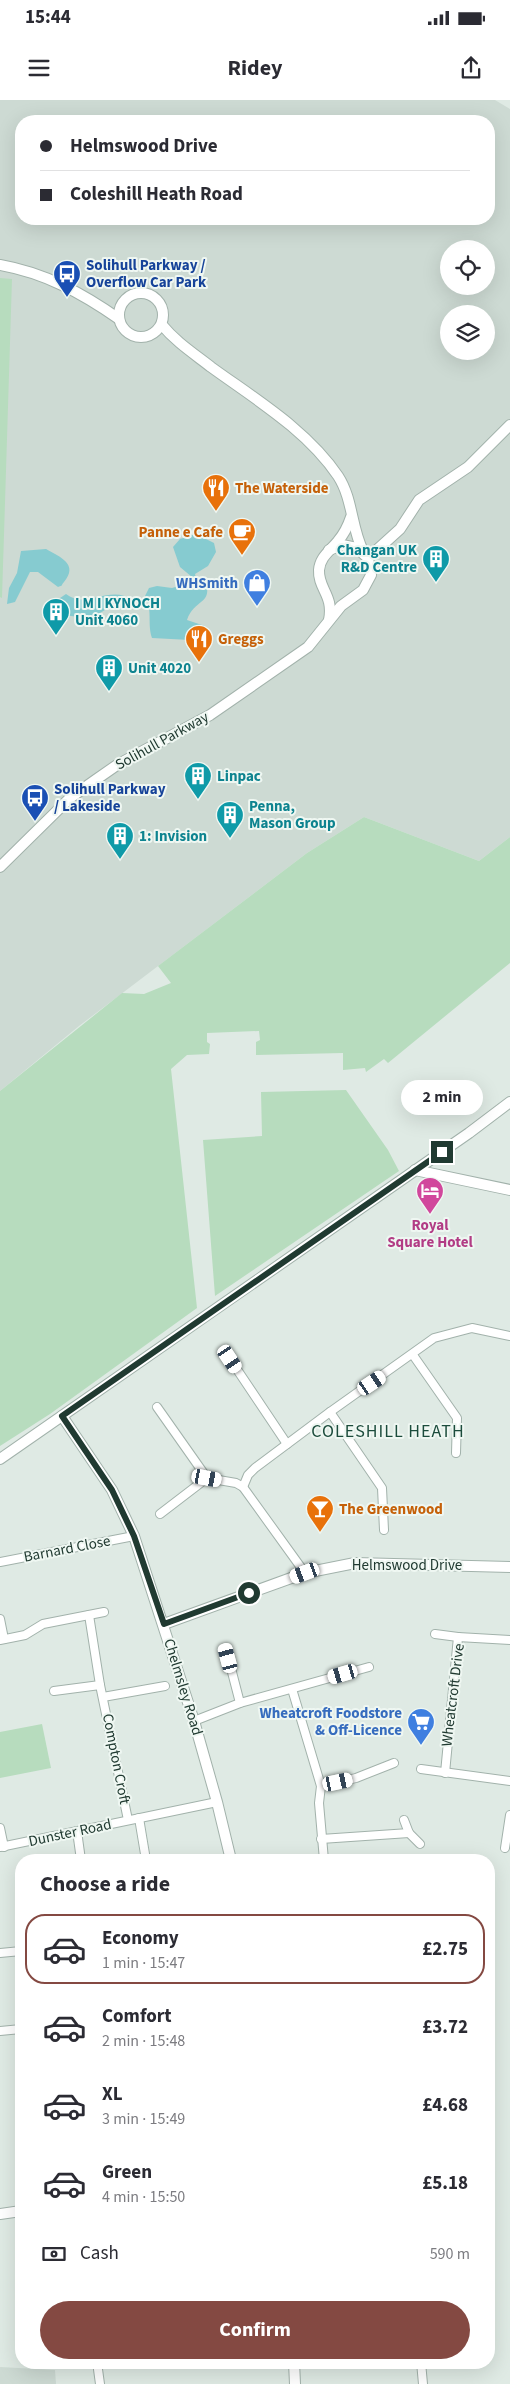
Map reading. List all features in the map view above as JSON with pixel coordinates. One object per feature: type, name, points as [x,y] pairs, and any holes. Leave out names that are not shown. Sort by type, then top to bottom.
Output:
[{"type":"street","points":[[0,265],[36,273],[62,283],[119,319],[124,330],[132,336],[144,338],[154,334],[162,325],[164,313],[162,306],[152,296],[137,293],[125,300],[99,305]]},
{"type":"street","points":[[119,319],[121,307],[125,300]]},
{"type":"street","points":[[162,325],[175,340],[316,448],[345,488],[354,532],[371,567],[368,584],[363,590],[352,597],[338,596],[323,585]]},
{"type":"street","points":[[154,334],[175,340]]},
{"type":"street","points":[[366,555],[400,529],[419,500],[468,467],[510,425]]},
{"type":"street","points":[[328,620],[331,608],[319,577],[320,564],[329,550],[339,540],[352,515]]},
{"type":"street","points":[[329,550],[342,545],[350,545],[366,555]]},
{"type":"street","name":"Solihull Parkway","points":[[0,867],[78,792],[117,765],[211,714],[308,647],[320,634],[328,620],[352,597]]},
{"type":"street","points":[[0,1459],[469,1133],[510,1102]]},
{"type":"street","points":[[415,1170],[510,1190]]},
{"type":"street","points":[[243,1487],[248,1476],[286,1444],[413,1355],[434,1338],[472,1328],[510,1336]]},
{"type":"street","points":[[413,1355],[457,1418],[456,1454]]},
{"type":"street","points":[[230,1359],[286,1444]]},
{"type":"street","points":[[157,1408],[207,1478],[236,1483],[243,1487],[305,1573]]},
{"type":"street","points":[[330,1412],[382,1488],[384,1530]]},
{"type":"street","name":"Chelmsley Road","points":[[62,1416],[112,1490],[134,1536],[194,1721],[230,1854]]},
{"type":"street","points":[[160,1514],[207,1478]]},
{"type":"street","name":"Barnard Close","points":[[0,1562],[134,1536]]},
{"type":"street","name":"Helmswood Drive","points":[[164,1624],[305,1573],[355,1563],[510,1567]]},
{"type":"street","points":[[0,1619],[2,1639],[25,1635],[43,1624],[104,1612]]},
{"type":"street","name":"Compton Croft","points":[[89,1614],[100,1685],[128,1820]]},
{"type":"street","points":[[435,1634],[458,1637]]},
{"type":"street","name":"Wheatcroft Drive","points":[[445,1773],[458,1637],[510,1640]]},
{"type":"street","points":[[226,1649],[240,1703]]},
{"type":"street","points":[[194,1721],[240,1703],[370,1667]]},
{"type":"street","points":[[54,1692],[100,1685]]},
{"type":"street","name":"Compton Croft","points":[[103,1697],[165,1686]]},
{"type":"street","points":[[292,1689],[321,1786],[319,1803],[323,1854]]},
{"type":"street","points":[[321,1786],[356,1778],[394,1763]]},
{"type":"street","points":[[422,1769],[510,1781]]},
{"type":"street","name":"Dunster Road","points":[[2,1847],[217,1802]]},
{"type":"street","points":[[506,1848],[510,1815]]},
{"type":"street","points":[[139,1818],[145,1854]]},
{"type":"street","points":[[404,1820],[409,1833],[420,1844]]},
{"type":"street","points":[[0,1828],[2,1847]]},
{"type":"street","points":[[77,1831],[80,1854]]},
{"type":"street","points":[[321,1839],[409,1833]]},
{"type":"street","points":[[0,1953],[15,1952]]},
{"type":"street","points":[[0,2032],[15,2029]]},
{"type":"street","points":[[0,2214],[15,2212]]},
{"type":"street","points":[[99,2369],[100,2384]]},
{"type":"street","points":[[294,2369],[295,2384]]},
{"type":"street","points":[[422,2369],[423,2384]]},
{"type":"shaded area","points":[[0,100],[495,100],[510,109],[510,837],[479,861],[364,817],[307,853],[79,1026],[0,1091]]},
{"type":"shaded area","points":[[0,2367],[55,2370],[56,2384],[0,2384]]},
{"type":"green space","points":[[0,278],[12,279],[2,598],[0,597]]},
{"type":"green space","points":[[364,817],[479,861],[510,837],[510,963],[388,1063],[384,1059],[366,1072],[365,1068],[343,1070],[343,1053],[256,1055],[256,1042],[260,1040],[259,1031],[207,1033],[207,1042],[210,1044],[209,1054],[187,1055],[171,1069],[197,1308],[50,1414],[0,1446],[0,1091],[122,993],[144,994],[171,983],[158,966],[307,853]]},
{"type":"green space","points":[[346,1090],[388,1150],[399,1171],[215,1296],[203,1140],[262,1136],[261,1092]]},
{"type":"green space","points":[[42,1724],[51,1768],[0,1778],[0,1732]]},
{"type":"water","points":[[196,534],[214,543],[216,552],[208,566],[195,574],[196,578],[205,581],[207,594],[190,613],[187,620],[205,626],[207,638],[190,640],[152,638],[149,606],[145,596],[149,588],[157,586],[172,588],[189,583],[192,577],[180,567],[173,547],[180,539]]},
{"type":"water","points":[[46,549],[62,558],[69,566],[68,576],[62,586],[58,587],[38,572],[30,572],[15,602],[7,604],[9,588],[17,573],[21,551]]},
{"type":"water","points":[[66,594],[82,599],[115,595],[124,596],[132,600],[118,603],[93,616],[78,617],[57,614],[57,600]]},
{"type":"place","name":"Solihull Parkway / Overflow Car Park","points":[[67,298]]},
{"type":"place","name":"The Waterside","points":[[216,512]]},
{"type":"place","name":"Panne e Cafe","points":[[242,556]]},
{"type":"place","name":"Changan UK R&D Centre","points":[[436,583]]},
{"type":"place","name":"WHSmith","points":[[257,607]]},
{"type":"place","name":"I M I KYNOCH Unit 4060","points":[[56,636]]},
{"type":"place","name":"Greggs","points":[[199,663]]},
{"type":"place","name":"Unit 4020","points":[[109,692]]},
{"type":"place","name":"Linpac","points":[[198,800]]},
{"type":"place","name":"Solihull Parkway / Lakeside","points":[[35,822]]},
{"type":"place","name":"Penna, Mason Group","points":[[230,839]]},
{"type":"place","name":"1: Invision","points":[[120,860]]},
{"type":"place","name":"Royal Square Hotel","points":[[430,1215]]},
{"type":"place","name":"The Greenwood","points":[[320,1533]]},
{"type":"place","name":"Wheatcroft Foodstore & Off-Licence","points":[[421,1746]]},
{"type":"district","name":"COLESHILL HEATH","points":[[388,1431]]},
{"type":"route","points":[[249,1593],[164,1624],[134,1536],[112,1490],[62,1416],[442,1152]]}]
